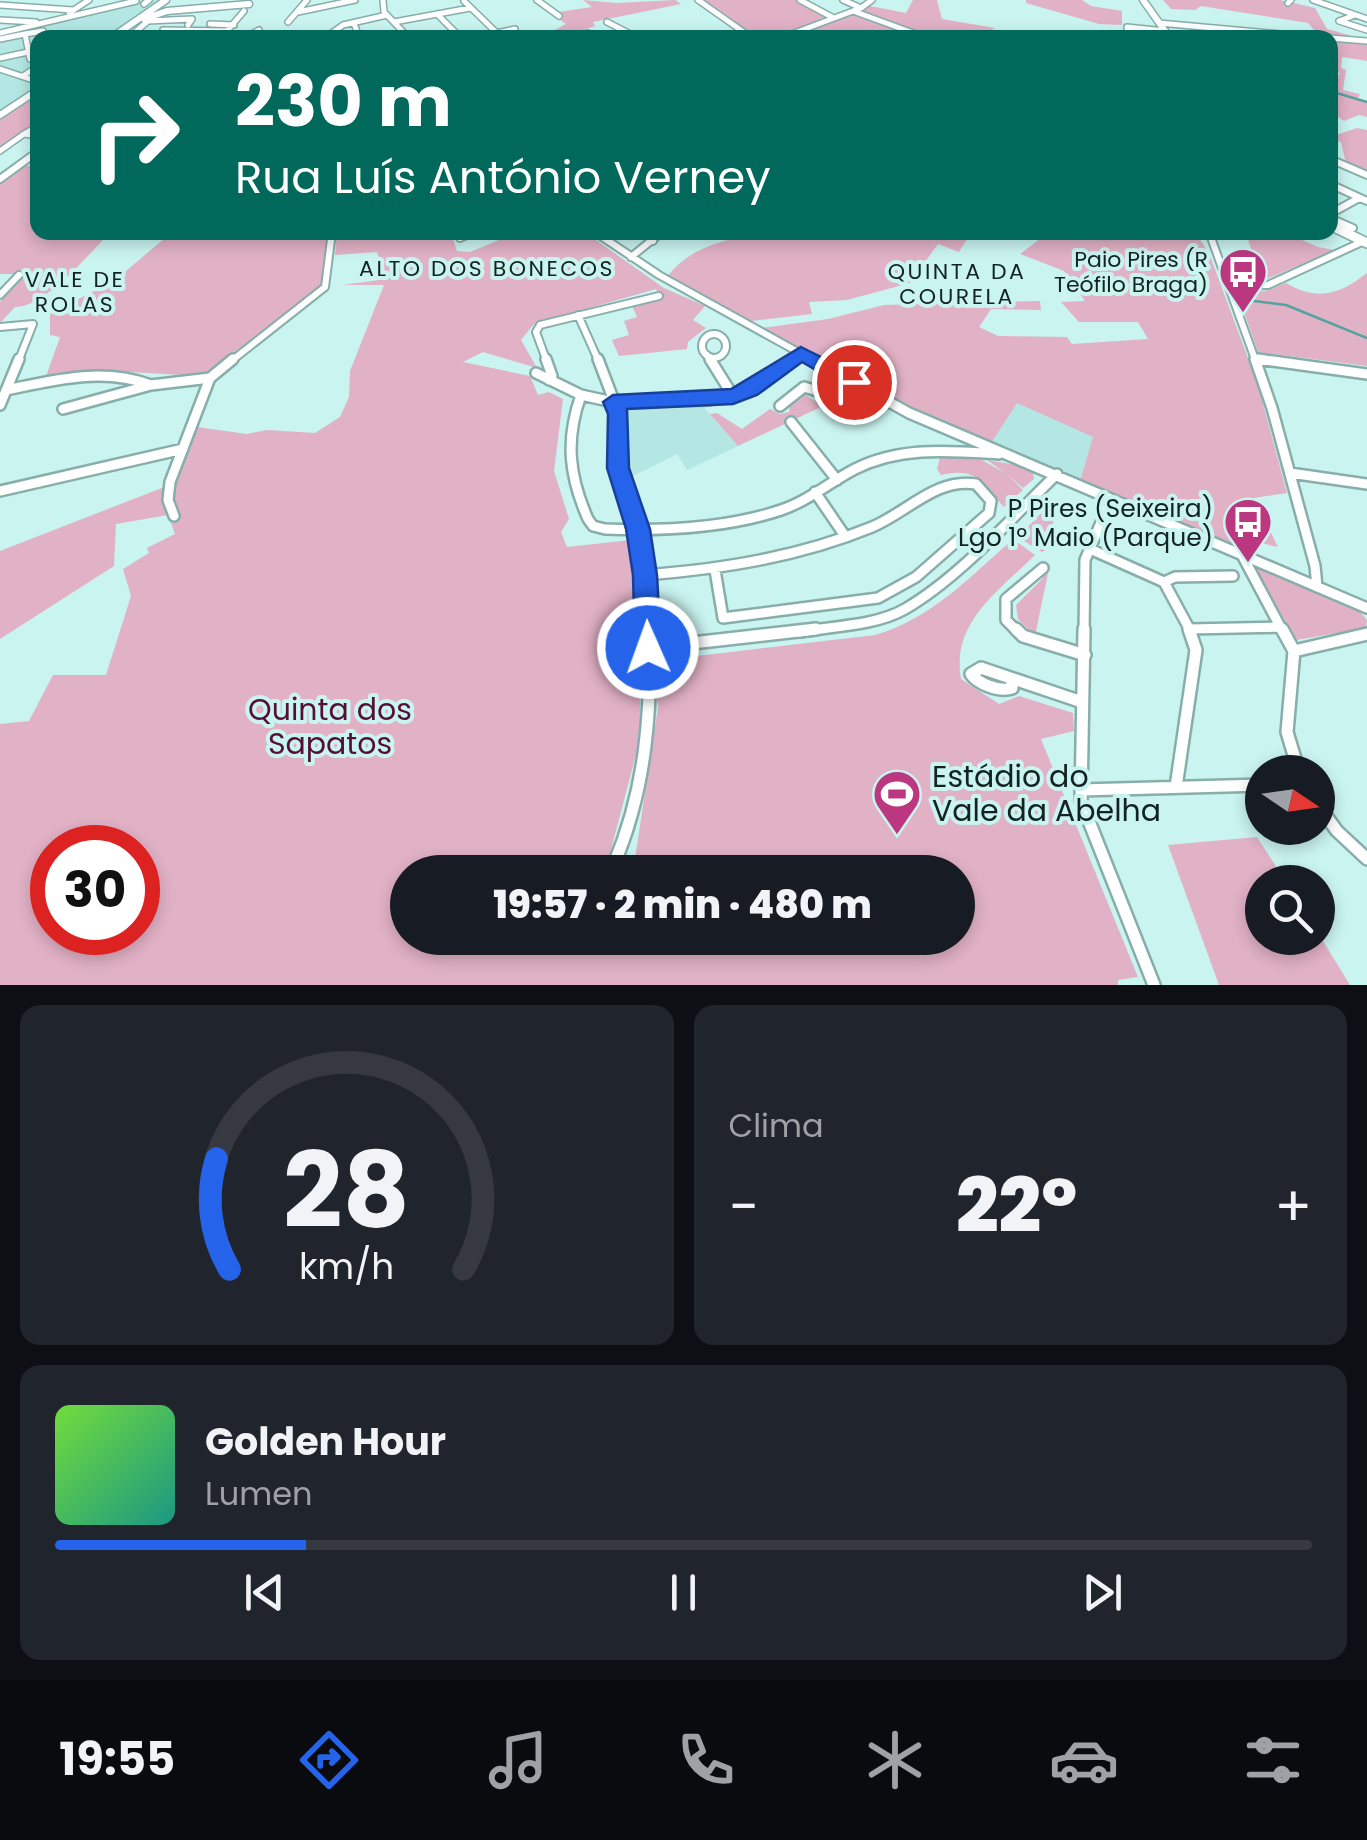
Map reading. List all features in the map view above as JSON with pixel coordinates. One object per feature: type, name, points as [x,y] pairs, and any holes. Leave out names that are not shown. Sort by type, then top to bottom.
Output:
[{"type":"main road","points":[[125,30],[168,0]]},
{"type":"main road","points":[[1143,0],[1165,30]]},
{"type":"main road","points":[[157,8],[248,5]]},
{"type":"main road","points":[[142,18],[182,9]]},
{"type":"main road","points":[[0,115],[30,95]]},
{"type":"main road","points":[[1338,230],[1366,242]]},
{"type":"street","points":[[0,20],[51,23],[89,0]]},
{"type":"street","points":[[288,22],[306,0]]},
{"type":"street","points":[[298,12],[355,0]]},
{"type":"street","points":[[382,0],[382,9],[402,30]]},
{"type":"street","points":[[537,0],[558,16]]},
{"type":"street","points":[[800,0],[832,17]]},
{"type":"street","points":[[843,0],[861,8]]},
{"type":"street","points":[[801,30],[861,8],[872,0]]},
{"type":"street","points":[[1314,0],[1367,19]]},
{"type":"street","points":[[0,36],[134,1],[157,8]]},
{"type":"street","points":[[464,2],[494,30]]},
{"type":"street","points":[[688,6],[701,2],[741,30]]},
{"type":"street","points":[[142,18],[146,3]]},
{"type":"street","points":[[0,5],[72,10]]},
{"type":"street","points":[[230,30],[248,5]]},
{"type":"street","points":[[394,22],[470,8]]},
{"type":"street","points":[[853,11],[905,30]]},
{"type":"street","points":[[436,14],[453,30]]},
{"type":"street","points":[[340,30],[354,22],[387,15]]},
{"type":"street","points":[[1154,15],[1176,24],[1240,30]]},
{"type":"street","points":[[1356,15],[1339,22],[1367,30]]},
{"type":"street","points":[[139,30],[148,21],[192,18],[181,30]]},
{"type":"street","points":[[354,22],[356,30]]},
{"type":"street","points":[[607,22],[622,30]]},
{"type":"street","points":[[210,24],[234,25]]},
{"type":"street","points":[[1126,30],[1165,30],[1176,24]]},
{"type":"street","points":[[188,25],[197,25],[200,30]]},
{"type":"street","points":[[139,30],[200,30]]},
{"type":"street","points":[[0,36],[30,33]]},
{"type":"street","points":[[24,34],[30,59]]},
{"type":"street","points":[[1338,39],[1367,41]]},
{"type":"street","points":[[0,58],[28,52]]},
{"type":"street","points":[[0,70],[30,79]]},
{"type":"street","points":[[22,76],[30,70]]},
{"type":"street","points":[[0,151],[30,131]]},
{"type":"street","points":[[24,134],[30,135]]},
{"type":"street","points":[[0,179],[30,156]]},
{"type":"street","points":[[22,162],[30,162]]},
{"type":"street","points":[[1338,162],[1367,175]]},
{"type":"street","points":[[1338,188],[1363,199]]},
{"type":"street","points":[[1338,212],[1363,199]]},
{"type":"street","points":[[1338,220],[1353,228]]},
{"type":"street","points":[[174,516],[168,500],[210,378],[324,287],[331,240]]},
{"type":"street","points":[[606,240],[631,258],[801,353],[950,430],[1366,609]]},
{"type":"street","points":[[1208,240],[1214,246]]},
{"type":"street","points":[[1212,240],[1255,359],[1290,473],[1317,587]]},
{"type":"street","points":[[631,258],[652,241]]},
{"type":"street","points":[[1229,286],[1268,285],[1366,242]]},
{"type":"street","points":[[0,295],[18,275]]},
{"type":"street","points":[[549,380],[552,376],[537,330],[540,325],[658,296]]},
{"type":"street","points":[[578,315],[618,414],[618,468],[638,529],[645,575],[648,648],[644,754],[635,802],[617,855]]},
{"type":"street","points":[[0,328],[33,324],[0,405]]},
{"type":"street","points":[[536,373],[581,395],[613,402],[698,401],[750,390],[801,353]]},
{"type":"street","points":[[707,355],[733,396]]},
{"type":"street","points":[[1255,359],[1367,374]]},
{"type":"street","points":[[6,390],[109,373],[134,376],[151,385]]},
{"type":"street","points":[[0,379],[11,378]]},
{"type":"street","points":[[62,410],[151,385],[210,378]]},
{"type":"street","points":[[780,406],[804,387],[834,396],[854,382]]},
{"type":"street","points":[[581,395],[569,433],[567,458],[588,519],[600,529],[638,529],[764,516],[890,456],[944,451],[1007,455]]},
{"type":"street","points":[[792,422],[837,480]]},
{"type":"street","points":[[944,451],[950,430]]},
{"type":"street","points":[[0,490],[183,449]]},
{"type":"street","points":[[1290,473],[1367,484]]},
{"type":"street","points":[[648,648],[876,620],[905,610],[967,560],[1057,474]]},
{"type":"street","points":[[645,575],[715,570],[845,536],[886,522],[953,480],[976,484],[991,501],[989,513],[916,577],[869,600],[724,618],[715,570]]},
{"type":"street","points":[[815,492],[845,536]]},
{"type":"street","points":[[1111,498],[1085,560],[1081,790],[1085,814],[1154,985]]},
{"type":"street","points":[[1090,548],[1164,582],[1190,629],[1196,650],[1176,787]]},
{"type":"street","points":[[1242,554],[1294,650],[1287,732],[1293,755]]},
{"type":"street","points":[[1043,568],[1035,570],[1006,599],[1006,620],[1022,636],[1085,655]]},
{"type":"street","points":[[1164,582],[1175,577],[1233,576]]},
{"type":"street","points":[[1190,629],[1280,626]]},
{"type":"street","points":[[1294,650],[1367,634]]},
{"type":"street","points":[[1012,681],[1082,702]]},
{"type":"street","points":[[1081,790],[1245,785]]},
{"type":"street","points":[[1335,828],[1367,859]]},
{"type":"shaded area","points":[[115,0],[168,0],[123,30],[30,30],[30,91],[0,111],[0,36],[84,17],[130,1]]},
{"type":"shaded area","points":[[1016,402],[1093,437],[1080,481],[991,443]]},
{"type":"shaded area","points":[[702,405],[738,446],[687,470],[677,454],[633,476],[623,447],[626,412],[635,406]]},
{"type":"green space","points":[[583,0],[675,0],[681,4],[593,22],[595,26],[583,30],[554,30],[566,24],[551,13],[592,7]]},
{"type":"green space","points":[[704,0],[795,0],[827,16],[796,30],[746,30]]},
{"type":"green space","points":[[913,0],[937,0],[942,19],[995,28],[912,30],[859,11],[870,6],[906,13]]},
{"type":"green space","points":[[1026,0],[1082,0],[1091,6],[1122,11],[1122,25],[1099,24]]},
{"type":"green space","points":[[1163,0],[1280,0],[1315,8],[1331,30],[1314,30],[1308,23],[1201,6],[1195,10],[1171,9]]},
{"type":"green space","points":[[852,12],[902,30],[807,30]]},
{"type":"green space","points":[[1338,32],[1367,40],[1338,37]]},
{"type":"green space","points":[[1338,40],[1367,42],[1367,61],[1342,57],[1341,68],[1346,70],[1343,90],[1360,94],[1358,99],[1367,101],[1367,117],[1359,115],[1344,121],[1338,117]]},
{"type":"green space","points":[[30,98],[30,126],[0,148],[0,119]]},
{"type":"green space","points":[[1357,128],[1367,130],[1367,173],[1346,164],[1338,133]]},
{"type":"green space","points":[[30,166],[30,240],[103,240],[53,289],[27,305],[15,307],[0,323],[0,302],[24,274],[0,274],[0,182],[19,168]]},
{"type":"green space","points":[[163,240],[327,240],[324,281],[310,296],[201,376],[112,371],[44,382],[60,337],[50,335],[50,313],[113,282]]},
{"type":"green space","name":"Quinta dos Sapatos","points":[[336,240],[453,240],[457,251],[470,252],[499,240],[596,240],[664,288],[705,306],[693,320],[706,328],[688,342],[687,349],[619,356],[612,340],[629,335],[624,321],[637,317],[632,306],[661,300],[656,289],[534,324],[521,340],[537,368],[483,352],[463,362],[530,376],[538,395],[549,392],[563,399],[554,471],[569,519],[561,532],[567,547],[631,540],[635,543],[641,736],[610,855],[390,855],[390,955],[975,955],[975,855],[636,855],[658,707],[653,669],[663,660],[875,635],[932,608],[1013,539],[1035,555],[993,595],[970,624],[960,659],[961,679],[999,704],[1019,696],[1073,713],[1074,731],[1041,739],[1138,977],[1118,980],[1118,985],[0,985],[0,724],[29,721],[53,675],[106,675],[131,596],[123,569],[149,553],[147,548],[175,534],[168,515],[116,524],[114,566],[0,639],[0,551],[172,484],[197,427],[247,434],[267,430],[315,433],[340,417],[349,397],[350,371],[384,285],[343,285],[386,279],[377,252],[335,255]]},
{"type":"green space","points":[[966,240],[959,252],[938,244],[910,283],[847,300],[809,302],[812,314],[751,321],[668,276],[682,261],[720,242]]},
{"type":"green space","points":[[1039,240],[1200,240],[1209,253],[1258,385],[1287,493],[1254,498],[1278,547],[1252,541],[1245,551],[1080,481],[1093,437],[1017,403],[991,443],[908,408],[762,328],[828,319],[884,305],[1040,301],[1041,310],[991,309],[979,327],[998,336],[1067,337],[1072,344],[1148,339],[1138,322],[1079,322],[1061,302],[1085,301],[1064,271],[1020,254]]},
{"type":"green space","points":[[1248,240],[1302,240],[1335,250],[1264,280],[1235,282],[1228,271],[1253,271],[1244,253],[1252,252]]},
{"type":"green space","points":[[1367,273],[1367,366],[1258,352],[1237,292],[1265,291],[1286,283],[1308,292],[1328,293]]},
{"type":"green space","points":[[804,394],[823,406],[738,446],[710,414],[717,413],[742,429],[770,409],[780,414],[789,412],[790,405]]},
{"type":"green space","points":[[940,457],[982,460],[1005,473],[987,460],[1022,466],[1033,472],[1034,479],[1023,488],[1007,474],[1023,490],[1004,507],[973,476],[941,475],[937,469]]},
{"type":"green space","points":[[1049,505],[1056,508],[1047,549],[1042,552],[1018,537]]},
{"type":"green space","points":[[1255,568],[1359,611],[1367,620],[1366,628],[1296,640]]},
{"type":"green space","points":[[1048,573],[1035,636],[1018,619],[1016,605],[1043,578],[1038,574]]},
{"type":"green space","points":[[1245,838],[1245,845],[1262,845],[1275,865],[1245,865],[1245,955],[1332,955],[1350,985],[1219,985],[1168,845]]},
{"type":"waterway","points":[[1338,93],[1367,102]]},
{"type":"waterway","points":[[1238,299],[1286,305],[1367,338]]},
{"type":"place","name":"Paio Pires (R Teófilo Braga)","points":[[1243,314]]},
{"type":"place","name":"P Pires (Seixeira) Lgo 1º Maio (Parque)","points":[[1248,564]]},
{"type":"place","name":"Estádio do Vale da Abelha","points":[[897,836]]},
{"type":"district","name":"ALTO DOS BONECOS","points":[[487,268]]},
{"type":"district","name":"QUINTA DA COURELA","points":[[957,284]]},
{"type":"district","name":"VALE DE ROLAS","points":[[75,292]]},
{"type":"route","points":[[648,648],[645,575],[638,529],[618,468],[618,414],[613,402],[698,401],[733,396],[750,390],[801,353],[854,382]]}]
